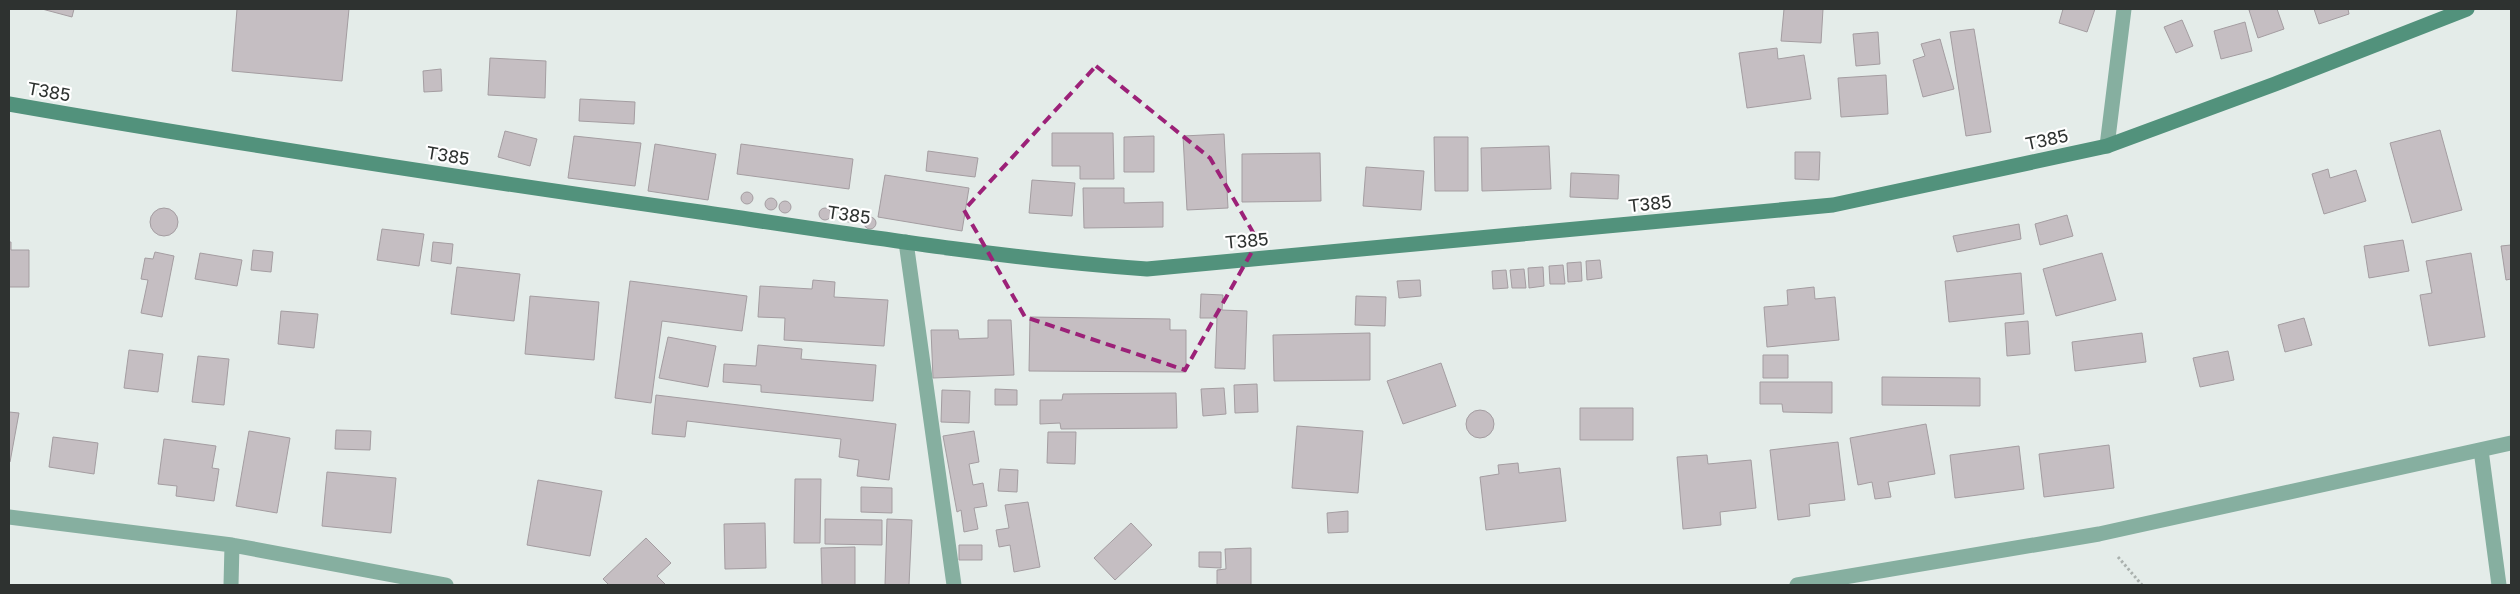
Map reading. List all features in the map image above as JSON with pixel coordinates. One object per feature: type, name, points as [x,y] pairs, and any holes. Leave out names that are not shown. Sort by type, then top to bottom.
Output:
[{"type":"street","points":[[2107,146],[2124,9]]},
{"type":"street","name":"T385","points":[[9,104],[219,140],[906,242],[1061,262],[1147,269],[1833,205],[2107,146],[2284,81],[2467,9]]},
{"type":"street","points":[[906,242],[954,585]]},
{"type":"street","points":[[1797,585],[2099,534],[2511,443]]},
{"type":"street","points":[[2481,450],[2499,585]]},
{"type":"street","points":[[9,517],[232,545],[446,585]]},
{"type":"street","points":[[231,585],[232,545]]},
{"type":"path","points":[[2099,534],[2142,585]]},
{"type":"highlighted area","points":[[1096,66],[1210,158],[1258,241],[1185,370],[1025,317],[964,210]]},
{"type":"building","points":[[42,9],[74,9],[72,17]]},
{"type":"building","points":[[237,9],[349,9],[342,81],[232,71]]},
{"type":"building","points":[[1784,9],[1823,9],[1821,43],[1781,41]]},
{"type":"building","points":[[2063,9],[2095,9],[2087,32],[2059,23]]},
{"type":"building","points":[[2277,9],[2284,29],[2258,38],[2249,10]]},
{"type":"building","points":[[2314,9],[2348,9],[2349,14],[2319,24]]},
{"type":"building","points":[[2182,20],[2193,46],[2176,53],[2164,27]]},
{"type":"building","points":[[2245,22],[2252,51],[2221,59],[2214,31]]},
{"type":"building","points":[[1974,29],[1991,132],[1966,136],[1950,32]]},
{"type":"building","points":[[1878,32],[1880,64],[1856,66],[1853,34]]},
{"type":"building","points":[[1940,39],[1954,89],[1923,97],[1913,60],[1925,56],[1921,44]]},
{"type":"building","points":[[1777,48],[1778,59],[1804,55],[1811,99],[1747,108],[1739,53]]},
{"type":"building","points":[[490,58],[546,61],[545,98],[488,95]]},
{"type":"building","points":[[441,69],[442,91],[424,92],[423,71]]},
{"type":"building","points":[[1886,75],[1888,114],[1841,117],[1838,78]]},
{"type":"building","points":[[580,99],[635,102],[634,124],[579,121]]},
{"type":"building","points":[[2440,130],[2462,210],[2412,223],[2390,143]]},
{"type":"building","points":[[505,131],[537,139],[530,166],[498,157]]},
{"type":"building","points":[[1052,133],[1113,133],[1114,179],[1080,179],[1080,166],[1052,166]]},
{"type":"building","points":[[1224,134],[1228,208],[1187,210],[1183,136]]},
{"type":"building","points":[[574,136],[641,143],[635,186],[568,178]]},
{"type":"building","points":[[1154,136],[1154,172],[1124,172],[1124,137]]},
{"type":"building","points":[[1434,137],[1468,137],[1468,191],[1435,191]]},
{"type":"building","points":[[655,144],[716,154],[708,200],[648,191]]},
{"type":"building","points":[[741,144],[853,159],[849,189],[737,174]]},
{"type":"building","points":[[1549,146],[1551,189],[1482,191],[1481,148]]},
{"type":"building","points":[[928,151],[978,158],[975,177],[926,171]]},
{"type":"building","points":[[1795,152],[1820,152],[1819,180],[1795,179]]},
{"type":"building","points":[[1320,153],[1321,201],[1242,202],[1242,154]]},
{"type":"building","points":[[1366,167],[1424,171],[1421,210],[1363,206]]},
{"type":"building","points":[[2328,169],[2330,178],[2356,170],[2366,201],[2324,214],[2312,174]]},
{"type":"building","points":[[1571,173],[1619,175],[1618,199],[1570,197]]},
{"type":"building","points":[[885,175],[969,188],[962,231],[878,217]]},
{"type":"building","points":[[1032,180],[1075,183],[1072,216],[1029,213]]},
{"type":"building","points":[[1083,188],[1124,188],[1124,203],[1163,202],[1163,227],[1084,228]]},
{"type":"building","points":[[747,192],[753,198],[747,204],[741,198]]},
{"type":"building","points":[[771,198],[777,204],[771,210],[765,204]]},
{"type":"building","points":[[785,201],[791,207],[785,213],[779,207]]},
{"type":"building","points":[[164,208],[174,212],[178,222],[174,232],[164,236],[154,232],[150,222],[154,212]]},
{"type":"building","points":[[825,208],[831,214],[825,220],[819,214]]},
{"type":"building","points":[[849,210],[855,216],[849,222],[843,216]]},
{"type":"building","points":[[2067,215],[2073,236],[2040,245],[2035,224]]},
{"type":"building","points":[[870,217],[876,223],[870,229],[864,223]]},
{"type":"building","points":[[2019,224],[2021,239],[1957,252],[1953,236]]},
{"type":"building","points":[[382,229],[424,234],[419,266],[377,260]]},
{"type":"building","points":[[2403,240],[2409,271],[2369,278],[2364,246]]},
{"type":"building","points":[[9,242],[11,242],[11,250],[29,250],[29,287],[9,287]]},
{"type":"building","points":[[433,242],[453,244],[451,264],[431,261]]},
{"type":"building","points":[[2511,245],[2511,279],[2506,280],[2501,246]]},
{"type":"building","points":[[253,250],[273,252],[271,272],[251,270]]},
{"type":"building","points":[[155,252],[174,256],[162,317],[141,313],[148,280],[141,279],[145,258],[153,259]]},
{"type":"building","points":[[200,253],[242,260],[237,286],[195,279]]},
{"type":"building","points":[[2102,253],[2116,300],[2056,316],[2043,269]]},
{"type":"building","points":[[2471,253],[2485,337],[2429,346],[2420,295],[2432,293],[2426,261]]},
{"type":"building","points":[[1600,260],[1602,278],[1587,280],[1586,261]]},
{"type":"building","points":[[1581,262],[1582,281],[1568,282],[1567,263]]},
{"type":"building","points":[[1563,265],[1565,284],[1550,284],[1549,266]]},
{"type":"building","points":[[457,267],[520,274],[514,321],[451,314]]},
{"type":"building","points":[[1543,267],[1544,286],[1529,288],[1528,268]]},
{"type":"building","points":[[1524,269],[1526,288],[1512,288],[1510,270]]},
{"type":"building","points":[[1506,270],[1508,288],[1493,289],[1492,271]]},
{"type":"building","points":[[2021,273],[2024,314],[1949,322],[1945,281]]},
{"type":"building","points":[[813,280],[835,282],[834,297],[888,300],[884,346],[784,340],[785,318],[758,317],[760,286],[812,289]]},
{"type":"building","points":[[1420,280],[1421,296],[1399,298],[1397,281]]},
{"type":"building","points":[[630,281],[747,296],[742,331],[662,321],[651,403],[615,398]]},
{"type":"building","points":[[1814,287],[1815,299],[1835,297],[1839,340],[1767,347],[1764,307],[1788,305],[1787,290]]},
{"type":"building","points":[[1201,294],[1223,295],[1222,310],[1247,311],[1245,369],[1215,368],[1217,318],[1200,318]]},
{"type":"building","points":[[530,296],[599,302],[594,360],[525,354]]},
{"type":"building","points":[[1356,296],[1386,297],[1385,326],[1355,325]]},
{"type":"building","points":[[281,311],[318,314],[314,348],[278,344]]},
{"type":"building","points":[[1030,317],[1170,319],[1170,330],[1186,330],[1186,372],[1029,371]]},
{"type":"building","points":[[2304,318],[2312,345],[2285,352],[2278,325]]},
{"type":"building","points":[[988,320],[1011,320],[1014,375],[933,378],[931,330],[958,330],[959,339],[988,338]]},
{"type":"building","points":[[2028,321],[2030,354],[2007,356],[2005,323]]},
{"type":"building","points":[[1370,333],[1370,380],[1274,381],[1273,335]]},
{"type":"building","points":[[2142,333],[2146,362],[2075,371],[2072,342]]},
{"type":"building","points":[[668,337],[716,346],[708,387],[659,378]]},
{"type":"building","points":[[758,345],[802,349],[801,359],[876,365],[873,401],[761,392],[761,385],[723,382],[724,364],[756,366]]},
{"type":"building","points":[[129,350],[163,354],[158,392],[124,388]]},
{"type":"building","points":[[2228,351],[2234,380],[2200,387],[2193,358]]},
{"type":"building","points":[[1763,355],[1788,355],[1788,378],[1763,378]]},
{"type":"building","points":[[198,356],[229,359],[224,405],[192,402]]},
{"type":"building","points":[[1441,363],[1456,406],[1403,424],[1387,381]]},
{"type":"building","points":[[1882,377],[1980,378],[1980,406],[1882,405]]},
{"type":"building","points":[[1760,382],[1832,382],[1832,413],[1783,412],[1782,404],[1760,404]]},
{"type":"building","points":[[1257,384],[1258,412],[1235,413],[1234,385]]},
{"type":"building","points":[[1224,388],[1226,414],[1203,416],[1201,389]]},
{"type":"building","points":[[995,389],[1017,390],[1017,405],[995,405]]},
{"type":"building","points":[[942,390],[970,391],[969,423],[941,422]]},
{"type":"building","points":[[1176,393],[1177,428],[1061,429],[1060,423],[1040,424],[1040,400],[1062,400],[1063,394]]},
{"type":"building","points":[[656,395],[896,424],[889,480],[857,476],[859,460],[839,457],[841,439],[687,421],[685,437],[652,434]]},
{"type":"building","points":[[1580,408],[1633,408],[1633,440],[1580,440]]},
{"type":"building","points":[[1480,410],[1490,414],[1494,424],[1490,434],[1480,438],[1470,434],[1466,424],[1470,414]]},
{"type":"building","points":[[9,412],[19,413],[10,462],[9,462]]},
{"type":"building","points":[[1926,424],[1935,474],[1888,482],[1891,497],[1875,499],[1872,482],[1858,485],[1850,438]]},
{"type":"building","points":[[1297,426],[1363,431],[1358,493],[1292,488]]},
{"type":"building","points":[[336,430],[371,431],[370,450],[335,449]]},
{"type":"building","points":[[249,431],[290,438],[277,513],[236,506]]},
{"type":"building","points":[[974,431],[979,462],[969,464],[973,485],[983,483],[987,506],[974,508],[978,529],[964,532],[961,510],[957,512],[943,436]]},
{"type":"building","points":[[1048,432],[1076,432],[1075,464],[1047,463]]},
{"type":"building","points":[[53,437],[98,443],[94,474],[49,467]]},
{"type":"building","points":[[164,439],[216,446],[212,468],[219,469],[214,501],[176,496],[177,486],[158,484]]},
{"type":"building","points":[[1838,442],[1845,500],[1809,504],[1810,516],[1778,520],[1770,450]]},
{"type":"building","points":[[2109,445],[2114,488],[2044,497],[2039,454]]},
{"type":"building","points":[[2019,446],[2024,489],[1955,498],[1950,455]]},
{"type":"building","points":[[1707,455],[1708,464],[1751,460],[1756,508],[1720,512],[1721,525],[1683,529],[1677,457]]},
{"type":"building","points":[[1518,463],[1519,473],[1560,468],[1566,521],[1486,530],[1480,477],[1499,474],[1498,465]]},
{"type":"building","points":[[1000,469],[1018,470],[1017,492],[998,491]]},
{"type":"building","points":[[327,472],[396,478],[391,533],[322,526]]},
{"type":"building","points":[[795,479],[821,479],[820,543],[794,543]]},
{"type":"building","points":[[538,480],[602,491],[590,556],[527,545]]},
{"type":"building","points":[[861,487],[892,488],[892,513],[861,512]]},
{"type":"building","points":[[1028,502],[1040,567],[1014,572],[1010,545],[999,547],[996,530],[1009,528],[1005,505]]},
{"type":"building","points":[[1348,511],[1348,532],[1328,533],[1327,513]]},
{"type":"building","points":[[825,519],[882,520],[882,545],[825,544]]},
{"type":"building","points":[[887,519],[912,520],[909,585],[885,585]]},
{"type":"building","points":[[765,523],[766,568],[725,569],[724,524]]},
{"type":"building","points":[[1131,523],[1152,545],[1115,580],[1094,558]]},
{"type":"building","points":[[646,538],[671,563],[657,576],[666,585],[609,585],[603,579]]},
{"type":"building","points":[[959,545],[982,545],[982,560],[959,560]]},
{"type":"building","points":[[855,547],[855,585],[822,585],[821,548]]},
{"type":"building","points":[[1251,548],[1251,585],[1217,585],[1217,570],[1226,569],[1225,549]]},
{"type":"building","points":[[1199,552],[1221,552],[1221,568],[1199,567]]}]
